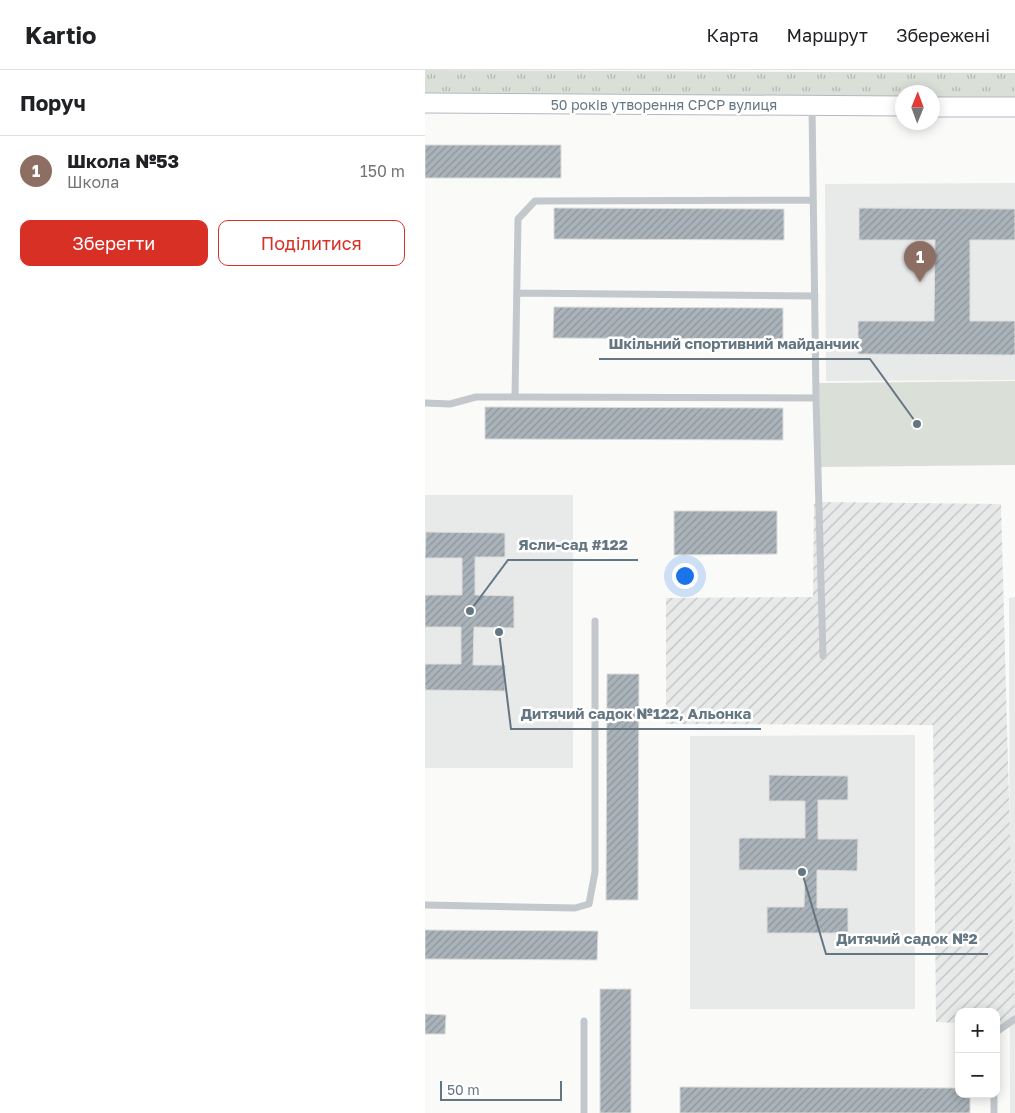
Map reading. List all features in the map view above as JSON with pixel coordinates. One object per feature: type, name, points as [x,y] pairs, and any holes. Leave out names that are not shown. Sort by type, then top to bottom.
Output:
[{"type":"main road","name":"50 років утворення СРСР вулиця","points":[[425,103],[895,106]]},
{"type":"main road","points":[[940,107],[1015,107]]},
{"type":"lane","points":[[812,106],[816,398],[823,656]]},
{"type":"lane","points":[[515,397],[518,219],[535,201],[813,200]]},
{"type":"lane","points":[[517,293],[815,296]]},
{"type":"lane","points":[[425,403],[450,404],[476,397],[816,398]]},
{"type":"lane","points":[[425,904],[575,908],[589,904],[595,872],[595,621]]},
{"type":"lane","points":[[1000,1029],[1015,1019]]},
{"type":"lane","points":[[584,1021],[584,1113]]},
{"type":"lane","points":[[994,1098],[994,1113]]},
{"type":"shaded area","points":[[1015,183],[1015,380],[826,381],[825,184]]},
{"type":"shaded area","points":[[425,495],[573,495],[573,768],[425,768]]},
{"type":"shaded area","points":[[818,502],[1001,504],[1015,1024],[1000,1023],[1000,1008],[955,1008],[955,1023],[936,1022],[933,725],[666,724],[666,598],[813,597],[814,504]]},
{"type":"shaded area","points":[[1015,597],[1015,1113],[1010,1113],[1009,598]]},
{"type":"shaded area","points":[[915,735],[915,1009],[690,1009],[690,736]]},
{"type":"green space","points":[[425,70],[1015,73],[1015,97],[940,97],[940,85],[895,85],[895,97],[425,95]]},
{"type":"green space","points":[[1015,381],[1015,465],[820,467],[819,383]]},
{"type":"building","points":[[425,145],[561,145],[561,178],[425,178]]},
{"type":"building","points":[[554,208],[784,209],[784,240],[554,239]]},
{"type":"building","points":[[859,208],[1015,209],[1015,240],[970,240],[970,321],[1015,321],[1015,355],[858,354],[858,321],[934,321],[935,240],[859,240]]},
{"type":"building","points":[[554,307],[783,308],[783,339],[553,338]]},
{"type":"building","points":[[485,407],[783,408],[783,440],[485,439]]},
{"type":"building","points":[[674,511],[777,511],[777,554],[674,555]]},
{"type":"building","points":[[426,532],[505,533],[505,557],[475,557],[475,595],[514,596],[514,628],[474,627],[473,665],[505,665],[505,691],[425,690],[425,664],[461,664],[461,627],[425,627],[425,595],[462,595],[462,558],[425,558]]},
{"type":"building","points":[[607,674],[639,674],[638,900],[606,900]]},
{"type":"building","points":[[769,775],[848,776],[848,800],[818,800],[818,839],[858,839],[857,871],[817,870],[817,908],[848,908],[848,933],[767,933],[767,907],[804,907],[805,870],[739,870],[739,838],[805,838],[805,801],[769,801]]},
{"type":"building","points":[[425,930],[598,931],[597,960],[425,959]]},
{"type":"building","points":[[600,989],[631,989],[631,1113],[600,1113]]},
{"type":"building","points":[[425,1014],[446,1015],[445,1034],[425,1034]]},
{"type":"building","points":[[680,1087],[955,1088],[955,1098],[970,1098],[970,1113],[680,1113]]},
{"type":"place","name":"Школа №53","points":[[920,282]]},
{"type":"place","name":"Шкільний спортивний майданчик","points":[[917,424]]},
{"type":"place","name":"Ясли-сад #122","points":[[470,611]]},
{"type":"place","name":"Дитячий садок №122, Альонка","points":[[499,632]]},
{"type":"place","name":"Дитячий садок №2","points":[[802,872]]}]
